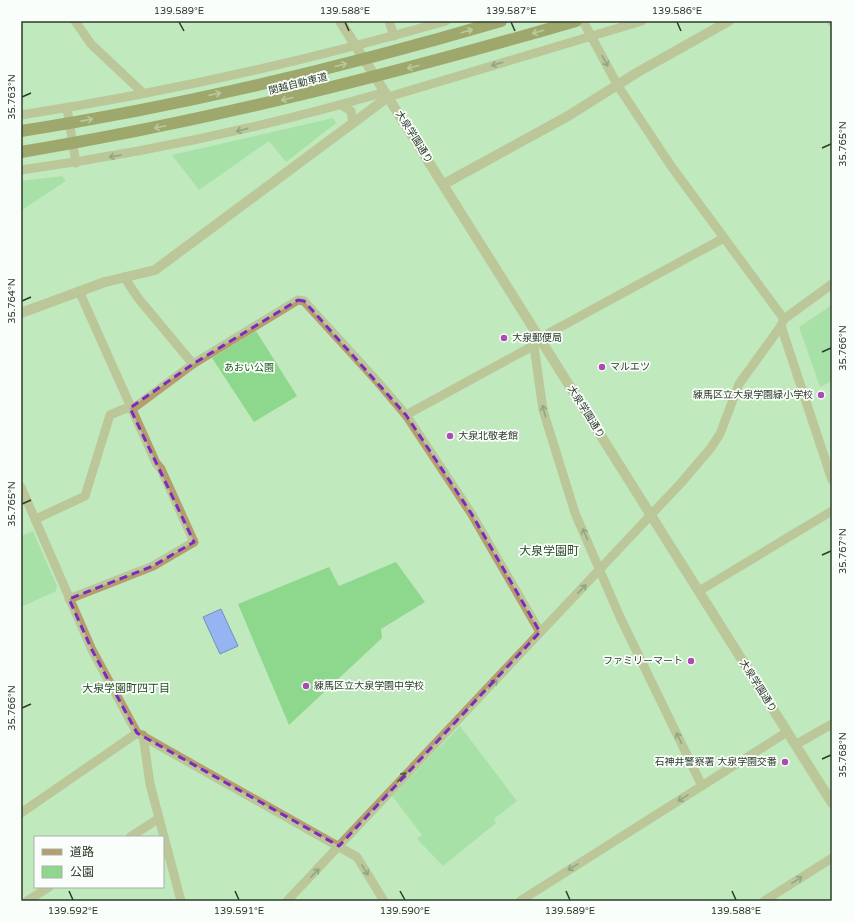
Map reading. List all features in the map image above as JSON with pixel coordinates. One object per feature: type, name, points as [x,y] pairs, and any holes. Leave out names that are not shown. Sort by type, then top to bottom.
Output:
[{"type":"highway","name":"関越自動車道","points":[[21,130],[86,120],[249,87],[333,68],[501,21]]},
{"type":"highway","name":"関越自動車道","points":[[21,152],[151,129],[241,110],[412,67],[576,21]]},
{"type":"street","points":[[75,21],[91,44],[143,93]]},
{"type":"street","name":"大泉学園通り","points":[[340,21],[444,184],[539,342],[651,514],[832,803]]},
{"type":"street","points":[[389,21],[394,36]]},
{"type":"street","points":[[21,115],[108,102],[143,93],[282,65],[356,47],[446,21]]},
{"type":"street","points":[[583,21],[618,86],[671,166],[724,238],[782,323],[832,480]]},
{"type":"street","points":[[21,313],[78,291],[124,277],[155,270],[388,97],[642,21]]},
{"type":"street","points":[[444,184],[520,143],[729,21]]},
{"type":"street","points":[[21,170],[76,163],[219,136],[378,94],[388,97]]},
{"type":"street","points":[[341,105],[351,111],[353,123]]},
{"type":"street","points":[[66,108],[76,163]]},
{"type":"street","points":[[406,414],[539,342],[724,238]]},
{"type":"street","points":[[124,277],[138,298],[193,364]]},
{"type":"street","points":[[287,901],[600,570],[651,514],[682,483],[710,449],[720,434],[739,384],[782,323],[832,284]]},
{"type":"street","points":[[69,599],[154,566],[194,542],[161,469],[156,463],[130,408],[78,291]]},
{"type":"street","points":[[36,519],[85,496],[110,415],[135,407],[193,364],[298,300],[304,301],[406,414],[470,513],[540,632]]},
{"type":"street","points":[[539,342],[543,410],[575,513],[620,617],[702,786]]},
{"type":"street","points":[[21,487],[92,650],[140,734],[163,836]]},
{"type":"street","points":[[699,591],[832,511]]},
{"type":"street","points":[[795,745],[832,724]]},
{"type":"street","points":[[520,901],[787,732]]},
{"type":"street","points":[[21,813],[140,734]]},
{"type":"street","points":[[140,734],[357,857],[384,901]]},
{"type":"street","points":[[132,836],[158,819]]},
{"type":"street","points":[[164,840],[181,901]]},
{"type":"street","points":[[764,901],[832,858]]},
{"type":"street","points":[[27,901],[48,888]]},
{"type":"highlighted area","points":[[298,300],[304,301],[406,415],[471,513],[540,632],[339,846],[137,733],[92,650],[69,599],[153,566],[194,542],[130,408],[193,364]]},
{"type":"green space","points":[[333,118],[336,123],[286,162],[269,141],[199,190],[172,155]]},
{"type":"green space","points":[[62,176],[66,181],[22,210],[21,181]]},
{"type":"green space","points":[[832,305],[832,381],[820,387],[799,327]]},
{"type":"green space","name":"あおい公園","points":[[256,331],[297,396],[254,422],[212,358]]},
{"type":"green space","points":[[33,531],[57,586],[56,591],[21,607],[21,536]]},
{"type":"green space","points":[[396,562],[425,602],[381,629],[382,638],[289,725],[238,604],[329,567],[339,586]]},
{"type":"green space","points":[[460,726],[517,801],[494,819],[496,823],[443,866],[417,839],[422,835],[392,796]]},
{"type":"water","points":[[221,609],[238,646],[220,654],[203,617]]},
{"type":"place","name":"大泉郵便局","points":[[504,338]]},
{"type":"place","name":"マルエツ","points":[[602,367]]},
{"type":"place","name":"練馬区立大泉学園緑小学校","points":[[821,395]]},
{"type":"place","name":"大泉北敬老館","points":[[450,436]]},
{"type":"place","name":"ファミリーマート","points":[[691,661]]},
{"type":"place","name":"練馬区立大泉学園中学校","points":[[306,686]]},
{"type":"place","name":"石神井警察署 大泉学園交番","points":[[785,762]]},
{"type":"district","name":"大泉学園町","points":[[549,551]]},
{"type":"district","name":"大泉学園町四丁目","points":[[126,688]]}]
